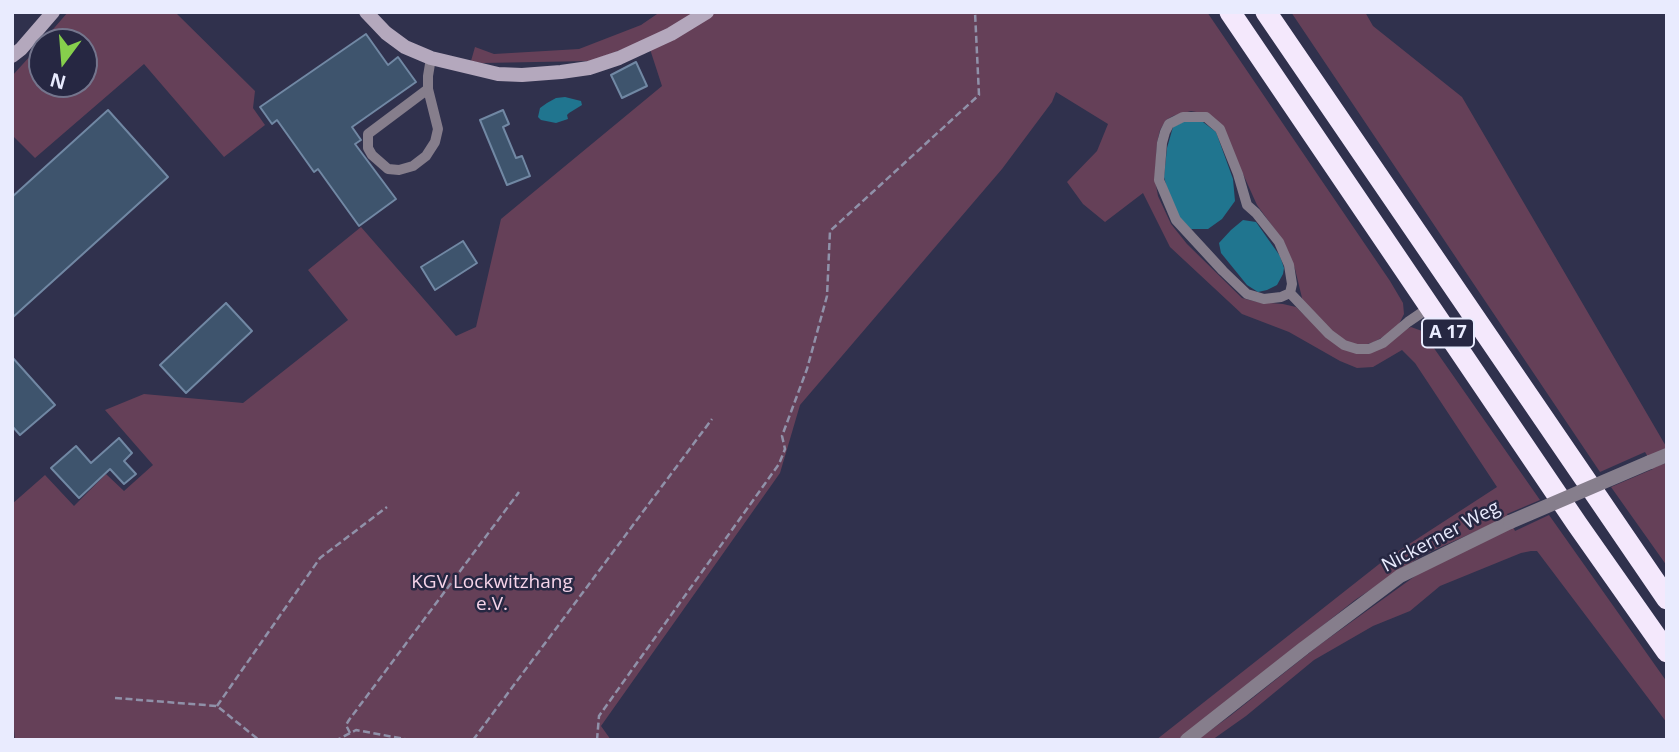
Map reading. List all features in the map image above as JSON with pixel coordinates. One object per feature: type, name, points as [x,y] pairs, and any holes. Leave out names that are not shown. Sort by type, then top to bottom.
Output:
[{"type":"highway","name":"A 17","points":[[1230,12],[1577,524],[1667,652]]},
{"type":"highway","name":"A 17","points":[[1266,12],[1667,599]]},
{"type":"street","points":[[12,56],[53,12]]},
{"type":"street","points":[[366,12],[386,33],[405,47],[432,58],[498,74],[522,75],[589,68],[619,58],[707,12]]},
{"type":"street","name":"Nickerner Weg","points":[[1187,740],[1401,576],[1510,522],[1667,455]]},
{"type":"lane","points":[[428,89],[368,134],[368,148],[372,155],[388,169],[399,170],[412,166],[426,156],[435,142],[438,129],[428,89],[432,58]]},
{"type":"lane","points":[[1183,117],[1206,117],[1220,129],[1247,205],[1256,212],[1279,243],[1289,265],[1292,284],[1290,293],[1264,299],[1247,294],[1176,220],[1159,180],[1162,143],[1169,124],[1183,117]]},
{"type":"lane","points":[[1290,293],[1329,334],[1344,345],[1357,349],[1369,349],[1383,343],[1430,307]]},
{"type":"path","points":[[597,740],[599,716],[779,464],[785,449],[782,436],[807,369],[827,296],[830,231],[979,95],[975,12]]},
{"type":"path","points":[[473,740],[712,419]]},
{"type":"path","points":[[350,733],[346,725],[349,720],[519,492]]},
{"type":"path","points":[[217,706],[320,558],[387,507]]},
{"type":"path","points":[[115,698],[217,706],[259,740]]},
{"type":"path","points":[[334,740],[356,730],[410,740]]},
{"type":"green space","points":[[68,12],[175,12],[255,91],[253,108],[265,125],[224,157],[144,64],[35,158],[12,135],[12,76],[28,58],[28,98],[98,98],[98,28],[54,28]]},
{"type":"green space","name":"KGV Lockwitzhang e.V.","points":[[660,12],[1207,12],[1390,281],[1403,303],[1404,314],[1398,326],[1374,342],[1361,346],[1347,342],[1331,331],[1303,302],[1295,269],[1284,242],[1257,205],[1243,174],[1207,114],[1191,111],[1173,116],[1166,120],[1160,130],[1155,180],[1158,196],[1171,224],[1187,244],[1242,298],[1296,307],[1325,335],[1355,351],[1411,327],[1422,331],[1540,500],[1423,555],[1355,600],[1178,740],[1156,740],[1383,561],[1497,487],[1415,363],[1402,350],[1373,367],[1357,368],[1340,361],[1289,332],[1242,314],[1170,247],[1143,193],[1105,222],[1083,204],[1067,182],[1097,151],[1108,124],[1056,92],[1052,102],[1002,169],[800,405],[780,473],[601,726],[611,740],[15,740],[12,707],[12,504],[45,475],[74,506],[106,474],[124,491],[153,465],[105,410],[144,394],[243,403],[348,320],[308,270],[361,227],[456,336],[476,327],[501,219],[662,86],[647,40],[591,61],[482,63],[471,61],[475,47],[494,54],[579,49],[641,25]]},
{"type":"green space","points":[[1291,12],[1365,12],[1373,26],[1462,97],[1667,448],[1648,457],[1645,452],[1600,472]]},
{"type":"green space","points":[[1667,463],[1667,566],[1611,487]]},
{"type":"green space","points":[[1549,515],[1667,682],[1667,723],[1537,551],[1531,551],[1440,586],[1410,611],[1373,626],[1314,660],[1212,740],[1197,740],[1318,646],[1429,566],[1513,527],[1515,531]]},
{"type":"water","points":[[556,98],[581,101],[582,105],[567,115],[568,119],[556,123],[538,117],[540,108]]},
{"type":"water","points":[[1191,121],[1203,122],[1216,132],[1233,179],[1235,201],[1222,219],[1208,229],[1191,229],[1179,217],[1164,177],[1167,148],[1173,127]]},
{"type":"water","points":[[1243,220],[1256,222],[1280,256],[1283,274],[1277,285],[1267,290],[1258,292],[1247,285],[1221,253],[1219,243]]},
{"type":"building","points":[[366,34],[388,65],[398,57],[416,82],[352,127],[361,140],[355,144],[396,199],[359,226],[318,169],[314,172],[277,120],[272,124],[260,107]]},
{"type":"building","points":[[636,62],[647,86],[622,98],[611,75]]},
{"type":"building","points":[[108,110],[168,177],[12,318],[12,197]]},
{"type":"building","points":[[503,110],[509,124],[503,127],[516,158],[522,156],[530,176],[507,185],[480,120]]},
{"type":"building","points":[[463,241],[477,263],[435,290],[421,267]]},
{"type":"building","points":[[226,303],[252,331],[186,393],[160,365]]},
{"type":"building","points":[[12,357],[55,405],[20,435],[12,426]]},
{"type":"building","points":[[119,438],[132,453],[124,461],[136,474],[124,484],[110,469],[79,498],[51,468],[76,446],[91,463]]}]
